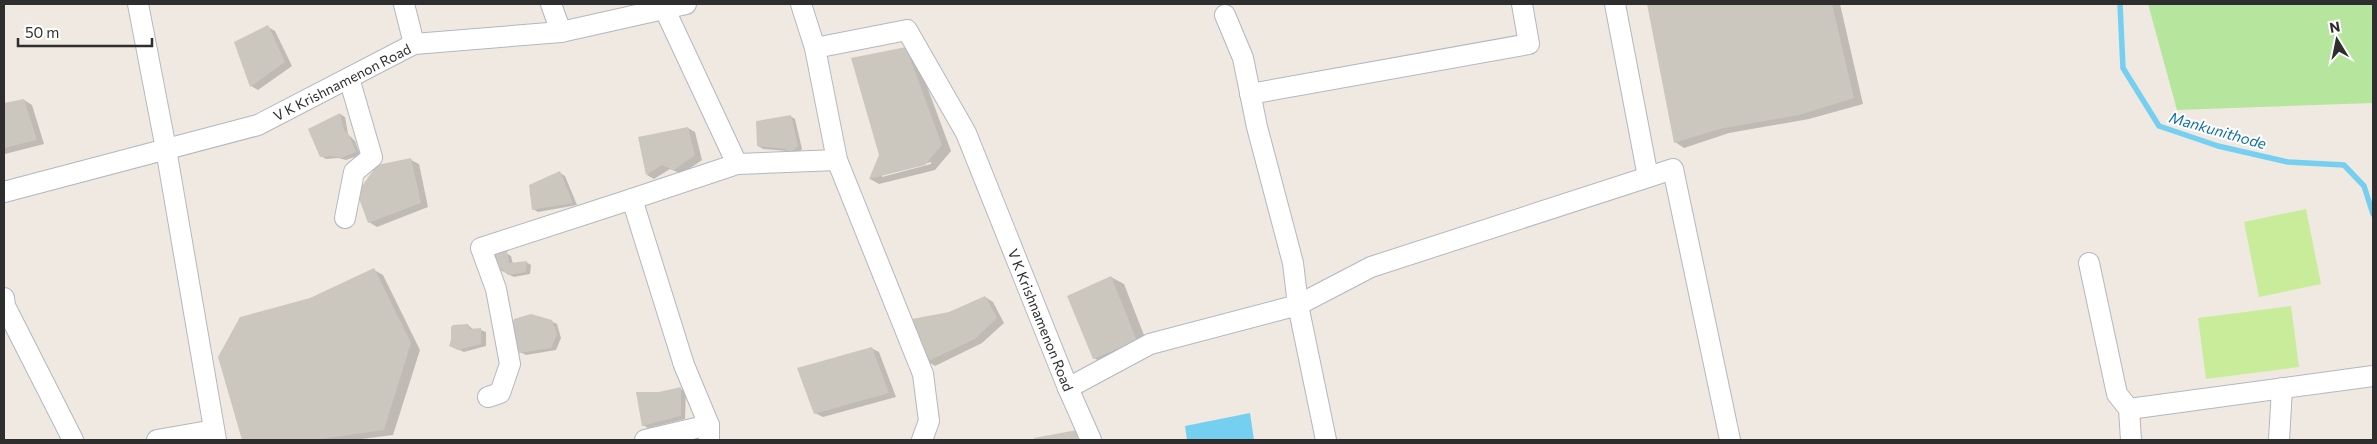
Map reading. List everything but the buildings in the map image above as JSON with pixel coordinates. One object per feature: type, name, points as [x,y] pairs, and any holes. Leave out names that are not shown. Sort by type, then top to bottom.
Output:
[{"type":"street","points":[[138,4],[166,149],[215,435],[157,440]]},
{"type":"street","points":[[404,4],[414,44]]},
{"type":"street","points":[[551,4],[561,32]]},
{"type":"street","name":"V K Krishnamenon Road","points":[[4,192],[258,125],[414,44],[561,32],[686,4]]},
{"type":"street","points":[[801,4],[815,48],[837,160],[923,374],[929,421],[922,440]]},
{"type":"street","points":[[1250,94],[1529,44],[1522,4]]},
{"type":"street","points":[[1615,4],[1648,178]]},
{"type":"street","points":[[665,10],[737,164]]},
{"type":"street","points":[[1225,15],[1243,58],[1250,94],[1292,263],[1298,305],[1326,440]]},
{"type":"street","name":"V K Krishnamenon Road","points":[[815,48],[906,30],[966,133],[1068,388],[1091,440]]},
{"type":"street","points":[[345,218],[354,172],[372,157],[349,78]]},
{"type":"street","points":[[488,397],[500,393],[510,364],[496,289],[481,248],[737,164],[837,160]]},
{"type":"street","points":[[1068,388],[1150,344],[1298,305],[1371,267],[1674,169],[1730,440]]},
{"type":"street","points":[[632,199],[684,365],[709,433],[645,440]]},
{"type":"street","points":[[2089,263],[2117,394],[2129,409],[2131,440]]},
{"type":"street","points":[[4,298],[5,306],[73,440]]},
{"type":"street","points":[[2129,409],[2373,376]]},
{"type":"street","points":[[2279,440],[2282,388]]},
{"type":"green space","points":[[2148,4],[2373,4],[2373,103],[2177,110]]},
{"type":"green space","points":[[2306,209],[2321,284],[2259,297],[2244,222]]},
{"type":"green space","points":[[2291,306],[2299,367],[2206,379],[2198,318]]},
{"type":"water","points":[[1250,413],[1254,440],[1187,440],[1185,426]]},
{"type":"waterway","name":"Mankunithode","points":[[2120,4],[2123,68],[2159,126],[2218,146],[2288,162],[2344,165],[2364,186],[2373,214]]}]
